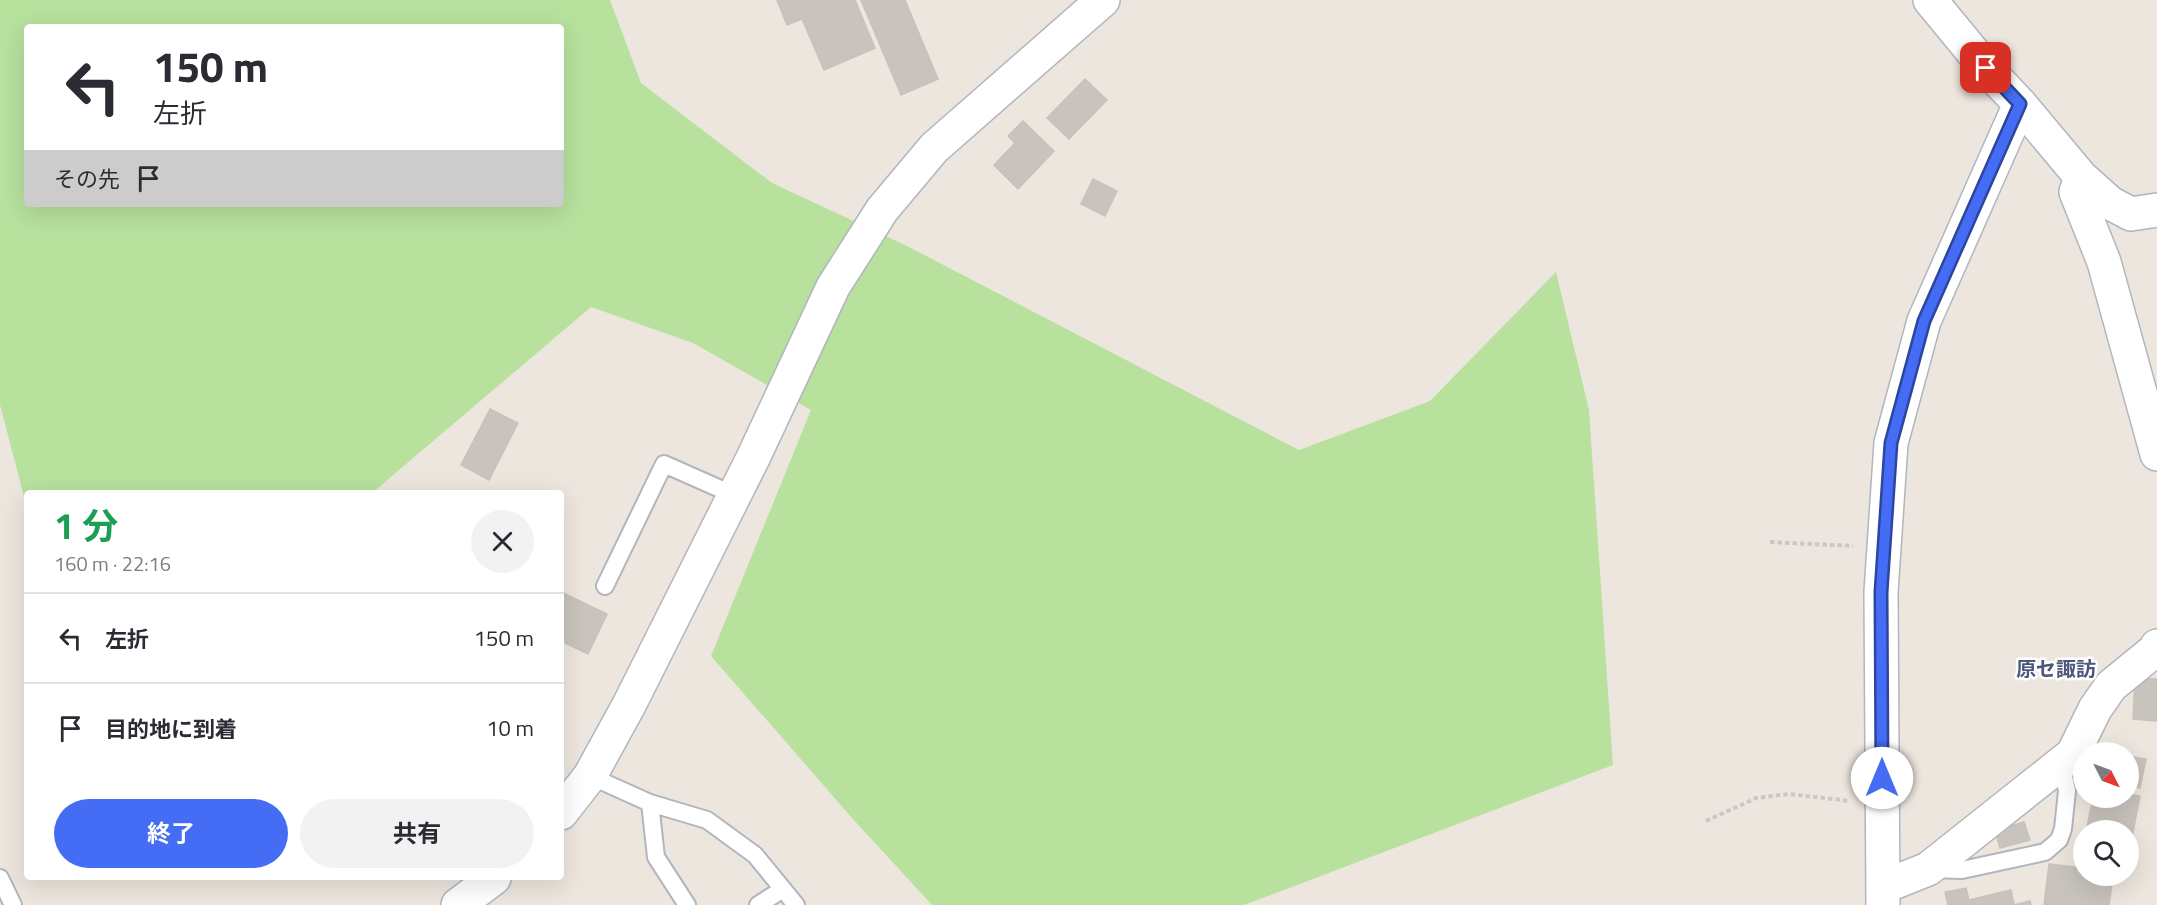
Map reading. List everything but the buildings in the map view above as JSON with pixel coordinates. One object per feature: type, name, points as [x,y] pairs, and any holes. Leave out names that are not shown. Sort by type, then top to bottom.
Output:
[{"type":"street","points":[[564,809],[590,776],[629,705],[734,495],[833,287],[882,210],[934,148],[1103,0]]},
{"type":"street","points":[[1930,0],[2081,177],[2110,202],[2131,214],[2157,210]]},
{"type":"street","points":[[1883,896],[1881,592],[1891,443],[1924,321],[2020,104]]},
{"type":"street","points":[[2081,177],[2076,192],[2104,262],[2157,454]]},
{"type":"street","points":[[1883,896],[1928,869],[2073,754],[2095,709],[2111,686],[2157,646]]},
{"type":"street","points":[[458,905],[491,880]]},
{"type":"lane","points":[[605,586],[664,464],[734,495]]},
{"type":"lane","points":[[1928,869],[1962,870],[2045,852],[2059,840],[2063,829],[2067,791],[2061,763]]},
{"type":"lane","points":[[590,776],[650,803],[707,820],[755,855],[796,905]]},
{"type":"lane","points":[[650,803],[656,857],[687,905]]},
{"type":"lane","points":[[0,878],[13,905]]},
{"type":"lane","points":[[758,905],[783,889]]},
{"type":"path","points":[[1770,542],[1884,547]]},
{"type":"path","points":[[1706,821],[1756,798],[1789,794],[1838,801],[1882,801]]},
{"type":"green space","points":[[0,0],[610,0],[641,83],[772,183],[907,246],[1299,450],[1430,401],[1556,272],[1589,410],[1613,765],[1244,905],[932,905],[852,818],[711,656],[811,410],[693,343],[591,307],[376,490],[24,490],[24,497],[0,405]]},
{"type":"district","name":"原セ諏訪","points":[[2056,669]]},
{"type":"route","points":[[1882,778],[1881,592],[1891,443],[1924,321],[2020,104],[1986,68]]}]
